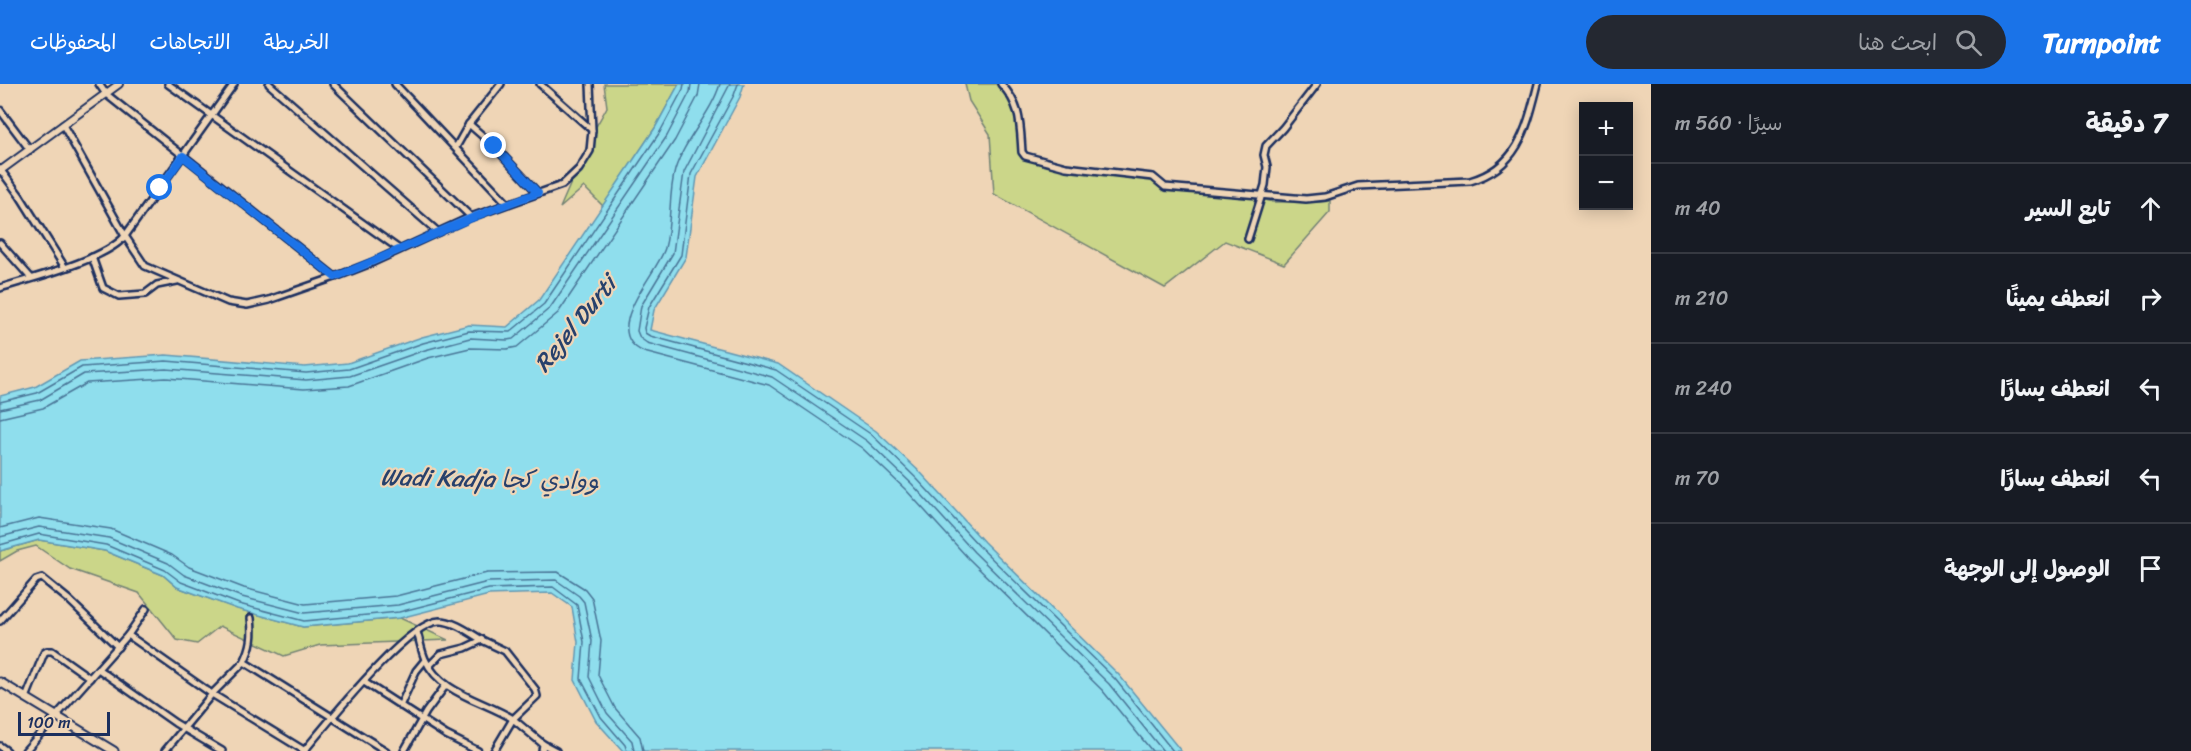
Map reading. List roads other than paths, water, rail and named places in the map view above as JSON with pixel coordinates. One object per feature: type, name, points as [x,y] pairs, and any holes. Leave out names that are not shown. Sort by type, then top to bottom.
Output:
[{"type":"main road","points":[[0,682],[114,751]]},
{"type":"street","points":[[99,84],[106,94],[335,277]]},
{"type":"street","points":[[64,267],[20,195],[0,170],[119,84]]},
{"type":"street","points":[[168,84],[399,249]]},
{"type":"street","points":[[0,288],[115,247],[234,84]]},
{"type":"street","points":[[269,84],[438,232]]},
{"type":"street","points":[[333,84],[471,217]]},
{"type":"street","points":[[395,84],[507,203]]},
{"type":"street","points":[[456,147],[469,124],[501,84]]},
{"type":"street","points":[[540,84],[592,130]]},
{"type":"street","points":[[63,125],[125,236],[145,266],[228,302],[247,305],[269,300],[335,277],[471,217],[562,185],[579,169],[590,151],[592,130],[590,84]]},
{"type":"street","points":[[1000,84],[1013,96],[1019,113],[1022,152],[1025,156],[1066,167],[1153,177],[1165,188],[1289,198],[1325,197],[1358,186],[1470,181],[1485,177],[1514,153],[1529,123],[1538,84]]},
{"type":"street","points":[[1248,239],[1266,175],[1264,155],[1266,146],[1317,84]]},
{"type":"street","points":[[0,110],[30,150]]},
{"type":"street","points":[[469,124],[494,146],[538,193]]},
{"type":"street","points":[[0,243],[31,278]]},
{"type":"street","points":[[92,257],[103,288],[118,296],[145,294],[157,285],[177,281]]},
{"type":"street","points":[[0,621],[36,579],[42,578],[69,600],[118,647]]},
{"type":"street","points":[[25,751],[129,635],[146,609]]},
{"type":"street","points":[[165,751],[212,694],[244,662],[253,637],[251,618]]},
{"type":"street","points":[[129,635],[212,694],[305,751],[363,682],[417,632],[427,624],[442,620],[449,622],[505,651],[537,693],[537,696],[513,719],[494,751]]},
{"type":"street","points":[[417,632],[425,660],[447,685],[513,719],[543,744],[556,751]]},
{"type":"street","points":[[429,666],[441,654],[465,648],[482,640]]},
{"type":"street","points":[[26,698],[44,653],[47,651],[52,651],[90,678]]},
{"type":"street","points":[[400,706],[416,671],[425,660]]},
{"type":"street","points":[[244,662],[386,751]]},
{"type":"street","points":[[98,669],[184,729],[222,751]]},
{"type":"street","points":[[363,682],[422,721],[478,751]]},
{"type":"street","points":[[404,751],[447,685]]},
{"type":"street","points":[[542,751],[543,744]]},
{"type":"street","points":[[0,746],[8,751]]},
{"type":"water","points":[[679,84],[744,84],[740,97],[697,177],[686,257],[654,310],[650,330],[778,364],[876,431],[922,474],[984,542],[1119,675],[1181,751],[623,751],[596,721],[575,680],[578,642],[572,607],[552,593],[489,595],[400,618],[303,627],[237,609],[177,587],[163,575],[105,551],[39,540],[0,551],[0,396],[35,387],[80,361],[166,355],[305,367],[348,363],[422,337],[469,325],[507,327],[539,300],[655,128]]},
{"type":"water label","name":"Rejel Durti","points":[[575,324]]},
{"type":"water label","name":"Wadi Kadja ووادي كجا","points":[[490,479]]}]
